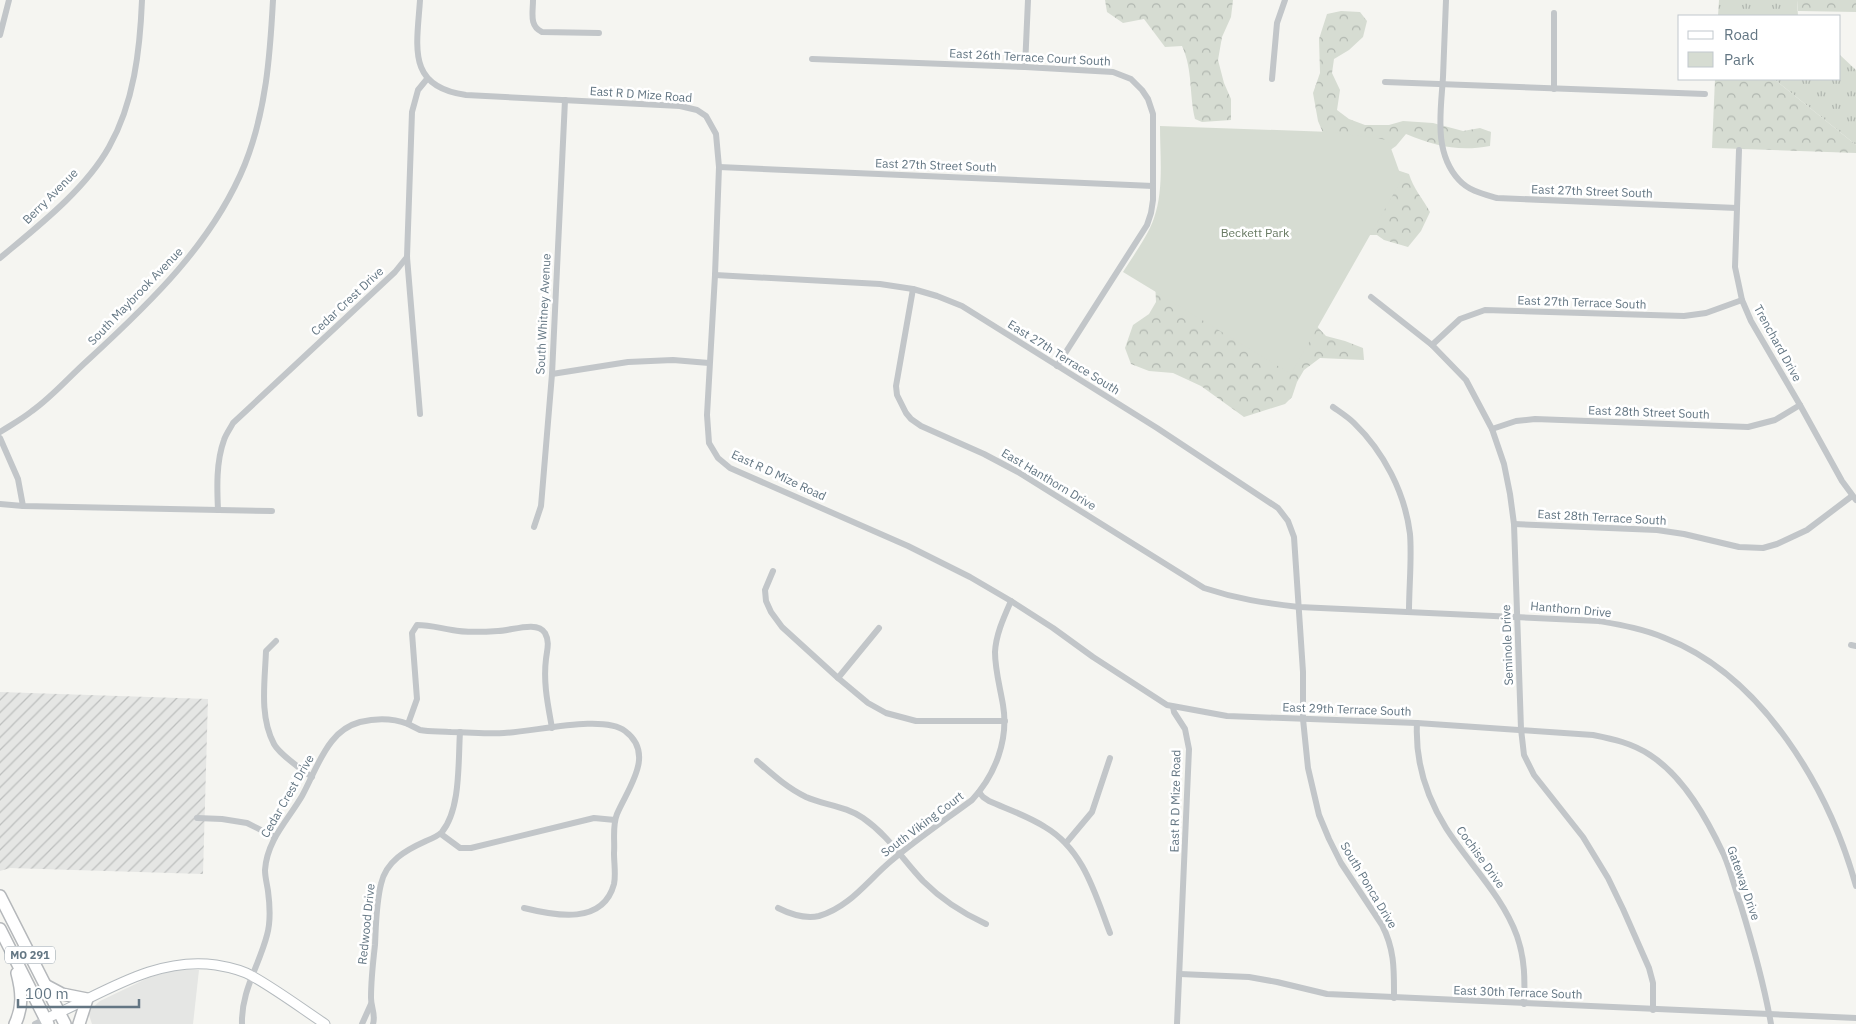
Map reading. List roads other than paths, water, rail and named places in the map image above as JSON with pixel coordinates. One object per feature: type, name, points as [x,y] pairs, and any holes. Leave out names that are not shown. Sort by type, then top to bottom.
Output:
[{"type":"highway","name":"MO 291","points":[[0,896],[62,1019]]},
{"type":"highway","name":"MO 291","points":[[0,929],[43,1022]]},
{"type":"highway","points":[[10,950],[22,994],[20,1012],[15,1024]]},
{"type":"highway","points":[[45,985],[62,994],[87,999],[79,1024]]},
{"type":"main road","points":[[43,1022],[62,1019],[87,999],[141,975],[179,964],[204,963],[227,966],[251,975],[325,1024]]},
{"type":"street","points":[[0,35],[9,0]]},
{"type":"street","name":"Berry Avenue","points":[[0,258],[38,226],[80,185],[109,147],[124,113],[135,76],[142,0]]},
{"type":"street","name":"South Maybrook Avenue","points":[[0,432],[33,411],[112,338],[186,262],[225,204],[245,164],[261,115],[270,60],[273,0]]},
{"type":"street","points":[[420,0],[418,52],[420,63],[427,79],[418,90],[412,112],[407,256],[420,414]]},
{"type":"street","points":[[533,0],[532,23],[536,29],[542,32],[599,33]]},
{"type":"street","points":[[1025,67],[1028,0]]},
{"type":"street","points":[[1272,79],[1276,23],[1285,0]]},
{"type":"street","points":[[1442,84],[1446,0]]},
{"type":"street","points":[[1554,14],[1554,89]]},
{"type":"street","name":"East 26th Terrace Court South","points":[[812,59],[1113,72],[1131,79],[1142,90],[1153,114],[1151,213],[1147,225],[1057,366]]},
{"type":"street","name":"East R D Mize Road","points":[[427,79],[454,93],[680,106],[697,110],[706,116],[716,134],[719,168],[707,415],[709,444],[718,458],[730,468],[908,546],[1011,601],[1167,705],[1173,706],[1185,729],[1189,749],[1177,1024]]},
{"type":"street","points":[[1385,82],[1705,94]]},
{"type":"street","name":"East 27th Street South","points":[[1442,84],[1440,124],[1444,151],[1454,173],[1466,186],[1476,193],[1497,198],[1737,208]]},
{"type":"street","name":"South Whitney Avenue","points":[[534,527],[541,506],[552,374],[565,100]]},
{"type":"street","name":"Trenchard Drive","points":[[1738,150],[1735,267],[1742,300],[1751,321],[1842,481],[1854,498]]},
{"type":"street","name":"East 27th Street South","points":[[719,168],[1153,186]]},
{"type":"street","name":"Cedar Crest Drive","points":[[218,510],[217,483],[220,458],[224,440],[233,423],[395,272],[407,256]]},
{"type":"street","name":"East 27th Terrace South","points":[[715,274],[880,284],[913,289],[962,306],[1157,428],[1278,508],[1288,521],[1294,537],[1299,607]]},
{"type":"street","name":"East Hanthorn Drive","points":[[913,289],[896,386],[901,404],[911,419],[939,435],[984,454],[1018,472],[1204,588],[1252,602],[1299,607]]},
{"type":"street","name":"Seminole Drive","points":[[1371,297],[1432,345],[1466,380],[1492,429],[1504,464],[1514,524],[1520,729],[1524,755],[1534,776],[1583,837],[1608,878],[1649,968],[1652,983],[1653,1010]]},
{"type":"street","name":"East 27th Terrace South","points":[[1432,345],[1460,319],[1485,310],[1684,316],[1706,313],[1742,300]]},
{"type":"street","points":[[552,374],[628,362],[673,360],[710,363]]},
{"type":"street","name":"East 28th Street South","points":[[1492,429],[1516,421],[1535,419],[1748,428],[1775,420],[1800,405]]},
{"type":"street","points":[[1333,407],[1354,422],[1375,446],[1389,468],[1399,491],[1410,535],[1409,611]]},
{"type":"street","points":[[0,438],[18,479],[23,506]]},
{"type":"street","name":"East 28th Terrace South","points":[[1514,524],[1657,530],[1684,534],[1739,547],[1763,548],[1777,544],[1807,530],[1854,498]]},
{"type":"street","points":[[0,504],[272,511]]},
{"type":"street","points":[[773,571],[765,590],[766,600],[771,612],[792,637],[868,703],[886,713],[916,721],[1004,721]]},
{"type":"street","name":"South Viking Court","points":[[778,908],[790,914],[812,916],[833,911],[856,896],[879,870],[972,800],[979,792],[995,766],[1003,740],[1004,721],[995,650],[999,631],[1011,601]]},
{"type":"street","name":"Hanthorn Drive","points":[[1299,607],[1599,620],[1630,627],[1689,649],[1720,670],[1745,691],[1767,714],[1795,752],[1818,789],[1837,828],[1856,886]]},
{"type":"street","name":"South Ponca Drive","points":[[1299,607],[1303,672],[1303,719],[1308,768],[1319,814],[1329,840],[1341,863],[1387,934],[1394,963],[1394,998]]},
{"type":"street","points":[[408,724],[416,699],[412,633],[417,625],[431,625],[453,631],[482,632],[508,631],[533,626],[539,627],[544,631],[548,641],[544,677],[552,728]]},
{"type":"street","points":[[838,678],[879,628]]},
{"type":"street","points":[[276,641],[266,651],[264,712],[266,723],[274,745],[312,777]]},
{"type":"street","name":"East 29th Terrace South","points":[[1173,706],[1226,716],[1520,729]]},
{"type":"street","name":"Cedar Crest Drive","points":[[242,1024],[246,991],[266,937],[269,923],[270,904],[265,870],[269,849],[293,811],[331,741],[346,728],[360,722],[383,718],[408,724],[419,729],[460,732],[515,733],[593,723],[610,724],[624,729],[634,738],[641,759],[636,776],[615,820]]},
{"type":"street","name":"Cochise Drive","points":[[1417,724],[1418,763],[1433,803],[1446,828],[1480,873],[1506,913],[1516,934],[1525,968],[1524,1004]]},
{"type":"street","name":"Gateway Drive","points":[[1520,729],[1592,735],[1617,740],[1650,755],[1679,782],[1704,815],[1724,856],[1757,956],[1771,1024]]},
{"type":"street","points":[[460,732],[458,779],[453,810],[450,820],[441,834],[460,848],[471,848],[594,818],[615,820],[614,882],[608,899],[603,906],[581,915],[542,913],[524,908]]},
{"type":"street","points":[[1066,843],[1092,812],[1110,758]]},
{"type":"street","points":[[757,761],[784,785],[807,797],[843,808],[861,816],[883,833],[922,880],[939,897],[964,914],[986,924]]},
{"type":"street","points":[[979,792],[983,798],[1046,827],[1066,843],[1086,870],[1110,933]]},
{"type":"street","points":[[197,818],[247,823],[275,837]]},
{"type":"street","name":"Redwood Drive","points":[[362,1024],[371,1004],[377,906],[384,875],[395,859],[410,848],[441,834]]},
{"type":"street","name":"East 30th Terrace South","points":[[1180,974],[1249,977],[1327,994],[1856,1018]]},
{"type":"street","name":"Redwood Drive","points":[[371,1004],[375,1016],[373,1024]]},
{"type":"park label","name":"Beckett Park","points":[[1255,232]]}]
